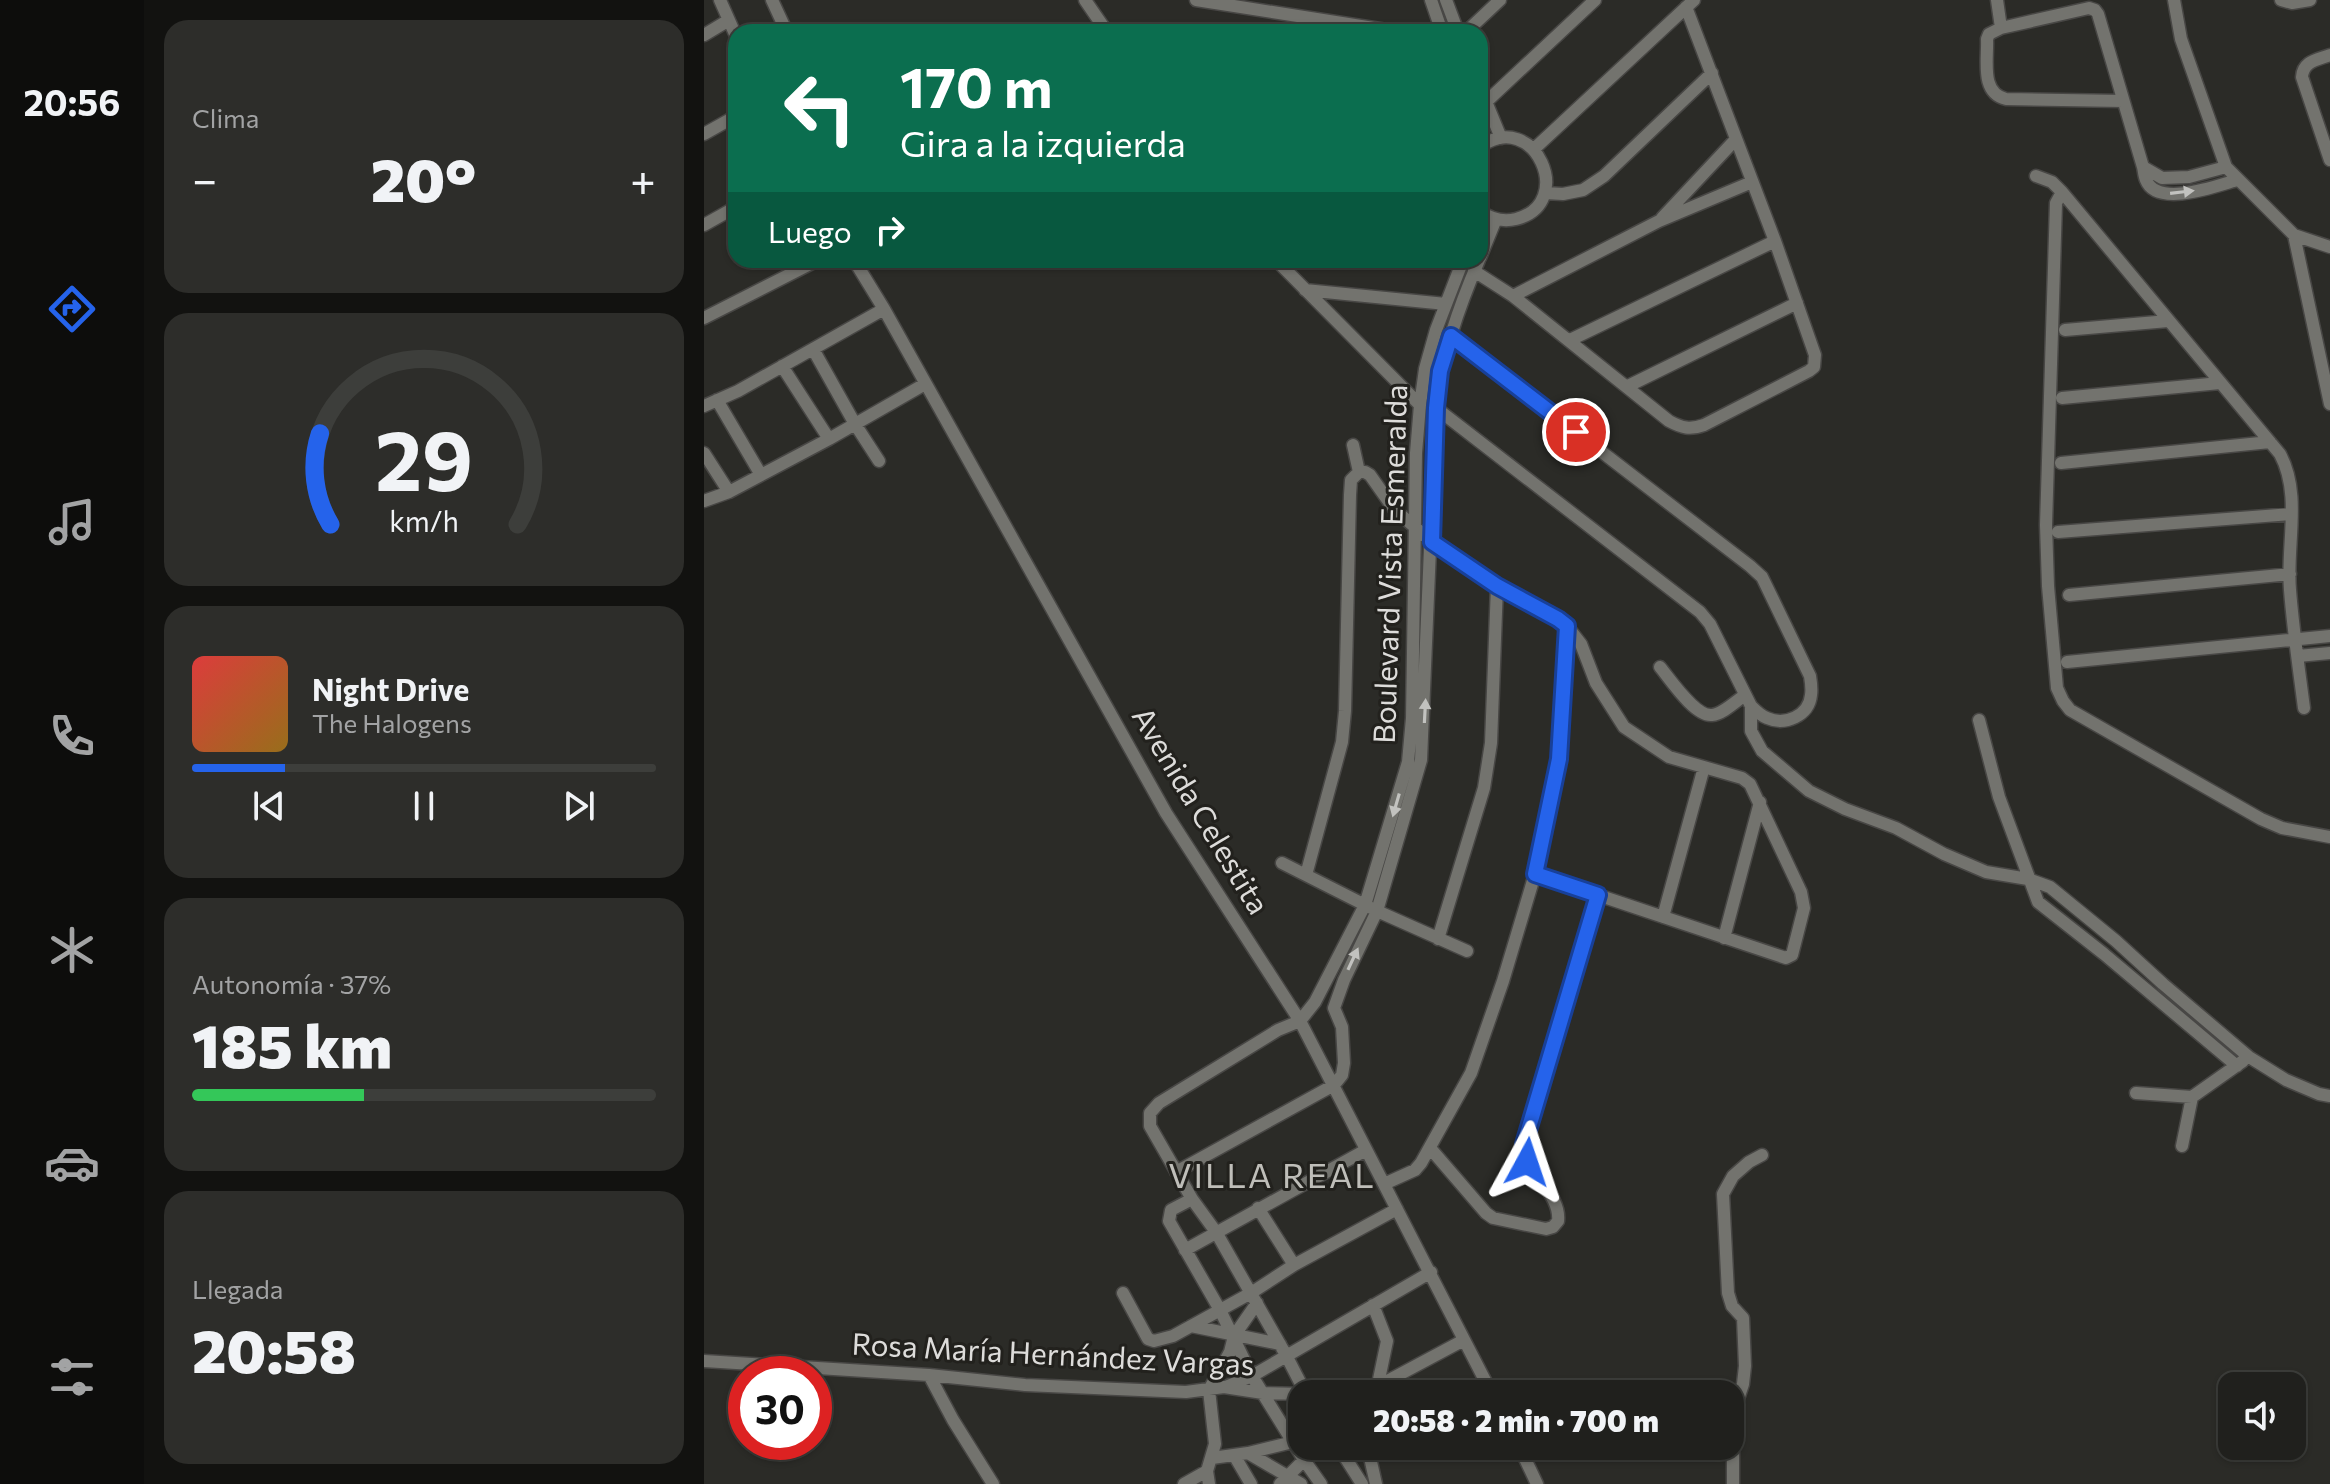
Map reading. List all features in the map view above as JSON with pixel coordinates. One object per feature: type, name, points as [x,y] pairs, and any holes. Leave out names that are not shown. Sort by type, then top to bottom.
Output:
[{"type":"street","points":[[720,0],[731,24]]},
{"type":"street","points":[[774,0],[783,24]]},
{"type":"street","points":[[1085,0],[1102,24]]},
{"type":"street","points":[[1196,0],[1348,24]]},
{"type":"street","points":[[1431,0],[1439,24]]},
{"type":"street","points":[[1446,0],[1455,24]]},
{"type":"street","points":[[1474,24],[1500,0]]},
{"type":"street","points":[[1488,100],[1595,0]]},
{"type":"street","points":[[1997,0],[2001,28]]},
{"type":"street","points":[[2174,0],[2181,39],[2226,167],[2294,235],[2330,247]]},
{"type":"street","points":[[2281,0],[2292,3],[2310,0]]},
{"type":"street","points":[[1483,268],[1513,296],[1679,427],[1688,429],[1704,425],[1814,367],[1815,355],[1712,73],[1690,4],[1534,149]]},
{"type":"street","points":[[2123,101],[1997,97],[1988,84],[1989,34],[2001,28],[2089,8],[2095,10],[2151,188],[2160,193],[2191,192],[2237,180]]},
{"type":"street","points":[[704,35],[729,20]]},
{"type":"street","points":[[2330,55],[2307,63],[2303,70],[2303,84],[2325,130],[2330,160]]},
{"type":"street","points":[[1545,193],[1563,194],[1583,190],[1604,176],[1712,73]]},
{"type":"street","points":[[1488,107],[1501,138]]},
{"type":"street","points":[[704,134],[728,120]]},
{"type":"street","points":[[1488,140],[1501,138],[1524,142],[1534,149],[1546,170],[1545,193],[1535,207],[1513,220],[1488,217]]},
{"type":"street","points":[[1659,221],[1736,139]]},
{"type":"street","points":[[2143,167],[2162,178],[2189,177],[2226,167]]},
{"type":"street","points":[[2036,176],[2052,182],[2062,192],[2280,454],[2288,469],[2291,487],[2290,574],[2304,708]]},
{"type":"street","points":[[1513,296],[1659,221],[1752,182]]},
{"type":"street","points":[[2062,192],[2056,203],[2046,525],[2057,688],[2070,710],[2261,819],[2282,828],[2330,837]]},
{"type":"street","points":[[704,225],[728,212]]},
{"type":"street","name":"Boulevard Vista Esmeralda","points":[[1488,239],[1496,219]]},
{"type":"street","points":[[2294,235],[2330,404]]},
{"type":"street","points":[[1570,340],[1775,241]]},
{"type":"street","points":[[704,318],[802,268]]},
{"type":"street","name":"Avenida Celestita","points":[[859,268],[1166,813],[1300,1021],[1485,1380]]},
{"type":"street","points":[[1284,268],[1420,405]]},
{"type":"street","name":"Boulevard Vista Esmeralda","points":[[1300,1021],[1315,1002],[1371,908],[1408,762],[1412,718],[1416,453],[1420,405],[1425,369],[1460,268]]},
{"type":"street","name":"Boulevard Vista Esmeralda","points":[[1334,1008],[1421,760],[1440,371],[1476,268]]},
{"type":"street","points":[[1305,290],[1446,304]]},
{"type":"street","points":[[1628,386],[1797,303]]},
{"type":"street","points":[[704,406],[884,309]]},
{"type":"street","points":[[2065,330],[2168,321]]},
{"type":"street","points":[[1451,336],[1762,577],[1810,676],[1812,694],[1809,705],[1791,719],[1768,719],[1748,701]]},
{"type":"street","points":[[813,349],[879,461]]},
{"type":"street","points":[[782,366],[829,439]]},
{"type":"street","points":[[2062,398],[2220,383]]},
{"type":"street","points":[[704,501],[729,492],[925,384]]},
{"type":"street","points":[[717,400],[761,475]]},
{"type":"street","points":[[1436,408],[1700,612],[1710,624],[1748,701],[1751,731],[1762,751],[1809,791],[1845,809],[1896,828],[1986,872],[2028,879],[2050,887],[2249,1057],[2286,1080],[2330,1096]]},
{"type":"street","points":[[2061,463],[2270,442]]},
{"type":"street","points":[[1353,445],[1359,472]]},
{"type":"street","points":[[704,453],[729,492]]},
{"type":"street","points":[[1306,875],[1342,742],[1350,495],[1351,480],[1359,472],[1370,475],[1394,509],[1432,542],[1497,586],[1567,626],[1581,644],[1596,683],[1624,727],[1669,757],[1742,778],[1750,784],[1804,900],[1804,908],[1792,955],[1786,958],[1535,874]]},
{"type":"street","points":[[2058,532],[2291,514]]},
{"type":"street","points":[[2069,595],[2290,574]]},
{"type":"street","points":[[1438,939],[1484,788],[1491,743],[1497,586]]},
{"type":"street","points":[[1384,1184],[1415,1170],[1430,1148],[1471,1073],[1503,981],[1535,874],[1557,775],[1567,626]]},
{"type":"street","points":[[2067,662],[2330,636]]},
{"type":"street","points":[[2298,656],[2330,653]]},
{"type":"street","points":[[1660,667],[1694,708],[1707,716],[1748,701]]},
{"type":"street","points":[[1979,720],[1999,797],[2038,902],[2237,1066]]},
{"type":"street","points":[[1663,917],[1704,767]]},
{"type":"street","points":[[1724,938],[1760,802]]},
{"type":"street","points":[[1282,863],[1371,908],[1467,951]]},
{"type":"street","points":[[1430,1148],[1493,1218],[1546,1229],[1558,1221],[1556,1205],[1527,1162],[1524,1144],[1598,895]]},
{"type":"street","points":[[1176,1172],[1334,1085],[1342,1075],[1344,1063],[1342,1027],[1334,1008],[1315,1002]]},
{"type":"street","points":[[1298,1380],[1216,1232],[1192,1199],[1150,1126],[1150,1113],[1159,1103],[1278,1030],[1300,1021]]},
{"type":"street","points":[[2136,1093],[2192,1097],[2249,1057]]},
{"type":"street","points":[[2182,1146],[2192,1097]]},
{"type":"street","points":[[1185,1250],[1366,1150]]},
{"type":"street","points":[[1733,1484],[1736,1405],[1745,1366],[1743,1318],[1732,1306],[1728,1293],[1723,1194],[1733,1176],[1762,1155]]},
{"type":"street","points":[[1192,1199],[1171,1210],[1169,1221],[1234,1336],[1252,1376],[1288,1427]]},
{"type":"street","points":[[1258,1208],[1294,1265]]},
{"type":"street","points":[[1123,1293],[1148,1339],[1154,1341],[1173,1336],[1220,1310],[1254,1298],[1294,1265],[1397,1209]]},
{"type":"street","points":[[1224,1387],[1252,1376],[1283,1349],[1373,1305],[1431,1272]]},
{"type":"street","points":[[1209,1471],[1215,1444],[1209,1390],[1254,1298]]},
{"type":"street","points":[[1373,1305],[1387,1341],[1378,1380]]},
{"type":"street","points":[[1191,1326],[1283,1349]]},
{"type":"street","points":[[1395,1380],[1464,1340]]},
{"type":"street","name":"Rosa María Hernández Vargas","points":[[704,1361],[929,1375],[1025,1385],[1186,1392],[1224,1387],[1288,1394]]},
{"type":"street","points":[[929,1375],[993,1484]]},
{"type":"street","points":[[1184,1484],[1234,1455],[1288,1443]]},
{"type":"street","points":[[1248,1453],[1284,1480],[1301,1484]]},
{"type":"street","points":[[1234,1455],[1251,1484]]},
{"type":"street","points":[[1284,1480],[1304,1460],[1321,1484]]},
{"type":"street","points":[[1347,1460],[1362,1484]]},
{"type":"street","points":[[1371,1460],[1376,1484]]},
{"type":"street","points":[[1526,1460],[1537,1484]]},
{"type":"district","name":"VILLA REAL","points":[[1272,1176]]},
{"type":"route","points":[[1527,1162],[1524,1144],[1598,895],[1535,874],[1557,775],[1567,626],[1497,586],[1432,542],[1436,408],[1440,371],[1451,336],[1576,432]]}]
